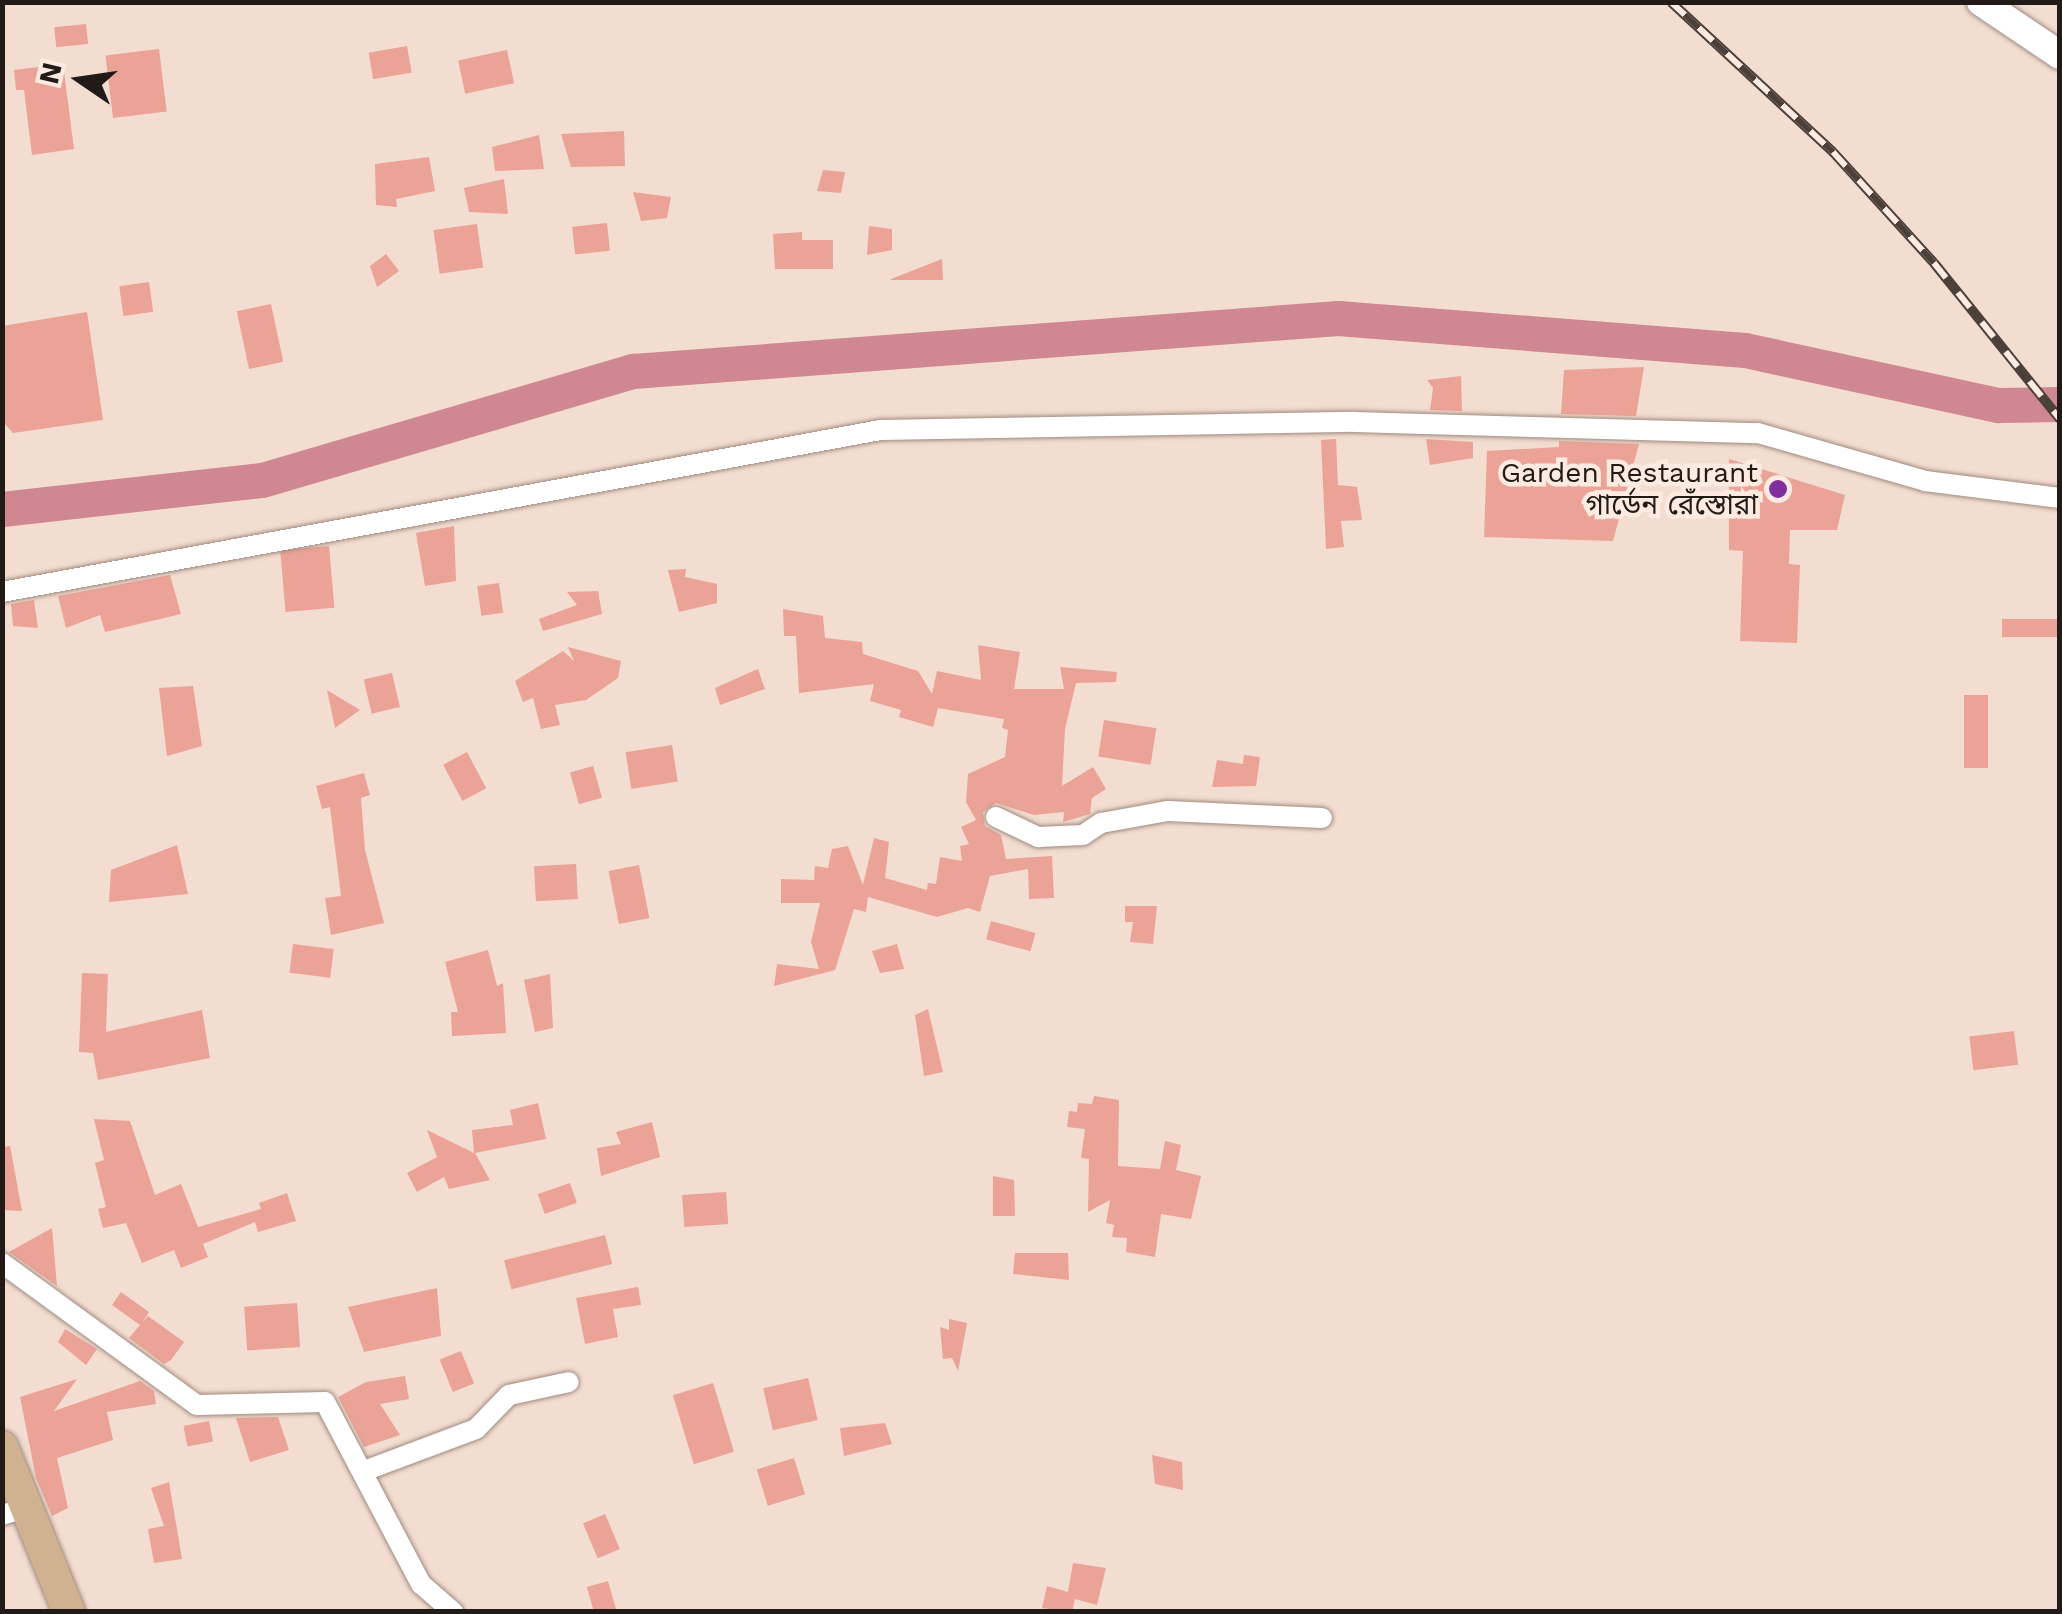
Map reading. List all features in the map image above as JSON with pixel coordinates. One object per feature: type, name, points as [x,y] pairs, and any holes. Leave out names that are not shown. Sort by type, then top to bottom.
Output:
[{"type":"main road","points":[[2,1447],[14,1512],[69,1612]]},
{"type":"street","points":[[1981,2],[2060,54]]},
{"type":"street","points":[[2,592],[880,430],[1355,422],[1758,433],[1925,480],[2060,498]]},
{"type":"street","points":[[996,817],[1038,837],[1083,835],[1101,823],[1168,811],[1322,818]]},
{"type":"street","points":[[2,1262],[197,1405],[325,1402],[421,1584],[454,1612]]},
{"type":"street","points":[[364,1472],[476,1429],[508,1396],[569,1382]]},
{"type":"building","points":[[86,24],[88,44],[56,47],[54,27]]},
{"type":"building","points":[[407,46],[412,73],[373,79],[369,53]]},
{"type":"building","points":[[159,49],[167,112],[113,118],[105,56]]},
{"type":"building","points":[[507,50],[514,83],[465,94],[458,60]]},
{"type":"building","points":[[63,64],[74,149],[32,155],[24,90],[16,90],[14,70]]},
{"type":"building","points":[[624,131],[625,166],[571,167],[561,134]]},
{"type":"building","points":[[539,135],[544,169],[495,171],[492,147]]},
{"type":"building","points":[[429,157],[435,191],[396,199],[397,207],[376,205],[375,164]]},
{"type":"building","points":[[823,170],[845,172],[841,193],[817,191]]},
{"type":"building","points":[[504,179],[508,214],[469,212],[464,188]]},
{"type":"building","points":[[633,192],[671,197],[667,218],[641,221]]},
{"type":"building","points":[[607,223],[610,251],[575,255],[572,227]]},
{"type":"building","points":[[477,224],[483,268],[440,274],[433,230]]},
{"type":"building","points":[[869,226],[892,229],[892,250],[867,255]]},
{"type":"building","points":[[802,232],[802,240],[833,240],[833,269],[775,269],[773,234]]},
{"type":"building","points":[[386,254],[399,271],[377,287],[370,266]]},
{"type":"building","points":[[942,259],[943,280],[891,280],[891,279]]},
{"type":"building","points":[[149,282],[153,312],[123,316],[119,286]]},
{"type":"building","points":[[271,304],[283,362],[249,369],[237,311]]},
{"type":"building","points":[[87,312],[103,420],[13,433],[2,421],[2,326]]},
{"type":"building","points":[[1644,367],[1636,416],[1561,414],[1564,370]]},
{"type":"building","points":[[1461,376],[1462,411],[1430,410],[1433,388],[1427,380]]},
{"type":"building","points":[[1336,439],[1338,485],[1357,487],[1362,520],[1341,521],[1344,547],[1326,549],[1321,440]]},
{"type":"building","points":[[1426,439],[1473,442],[1473,458],[1430,465]]},
{"type":"building","points":[[1559,441],[1639,444],[1613,541],[1484,537],[1487,451],[1559,447]]},
{"type":"building","points":[[1729,459],[1845,495],[1837,530],[1790,530],[1789,564],[1800,565],[1797,643],[1740,641],[1743,551],[1729,550]]},
{"type":"building","points":[[454,526],[456,581],[425,586],[416,533]]},
{"type":"building","points":[[329,546],[334,608],[286,612],[280,550]]},
{"type":"building","points":[[686,569],[685,577],[717,584],[717,603],[679,612],[668,570]]},
{"type":"building","points":[[170,575],[181,614],[105,632],[100,615],[66,628],[58,596]]},
{"type":"building","points":[[499,583],[503,613],[481,616],[477,586]]},
{"type":"building","points":[[598,591],[602,614],[543,631],[539,619],[577,605],[567,592]]},
{"type":"building","points":[[34,600],[38,628],[13,626],[11,604]]},
{"type":"building","points":[[783,609],[823,616],[825,638],[862,642],[863,654],[918,671],[932,694],[937,671],[981,680],[978,645],[1020,652],[1014,689],[1064,689],[1060,667],[1117,672],[1116,682],[1076,683],[1065,729],[1062,786],[1093,767],[1106,789],[1092,798],[1090,814],[1063,822],[1064,812],[1034,815],[996,803],[983,812],[985,826],[1001,835],[1006,859],[1052,856],[1054,898],[1029,899],[1028,869],[990,876],[980,912],[968,908],[937,917],[868,897],[866,912],[854,909],[835,970],[774,986],[777,964],[819,969],[811,942],[820,903],[781,903],[781,879],[814,880],[815,866],[828,868],[832,849],[848,846],[863,885],[874,838],[889,842],[885,878],[927,890],[928,883],[936,884],[940,857],[962,861],[960,846],[969,844],[961,827],[976,820],[966,802],[968,774],[1005,757],[1008,730],[1002,728],[1004,719],[938,708],[933,727],[899,717],[901,710],[870,701],[874,684],[799,693],[796,636],[784,636]]},
{"type":"building","points":[[2002,619],[2060,619],[2060,637],[2002,637]]},
{"type":"building","points":[[568,647],[621,661],[618,678],[586,700],[555,705],[560,725],[541,729],[533,698],[523,702],[515,681],[563,651],[574,661]]},
{"type":"building","points":[[758,669],[765,689],[720,705],[715,688]]},
{"type":"building","points":[[392,673],[400,707],[372,714],[364,680]]},
{"type":"building","points":[[193,686],[202,746],[167,756],[159,688]]},
{"type":"building","points":[[327,690],[360,710],[335,728]]},
{"type":"building","points":[[1964,695],[1988,695],[1988,768],[1964,768]]},
{"type":"building","points":[[1104,720],[1156,728],[1151,765],[1098,757]]},
{"type":"building","points":[[672,745],[678,782],[631,789],[626,752]]},
{"type":"building","points":[[467,752],[486,788],[462,801],[443,765]]},
{"type":"building","points":[[1244,755],[1260,757],[1256,786],[1212,787],[1217,760],[1243,764]]},
{"type":"building","points":[[593,766],[602,798],[579,804],[570,773]]},
{"type":"building","points":[[364,773],[370,795],[361,798],[365,850],[384,923],[331,935],[325,898],[341,896],[330,807],[322,809],[316,786]]},
{"type":"building","points":[[177,845],[188,894],[109,902],[111,870]]},
{"type":"building","points":[[576,864],[578,899],[536,901],[534,866]]},
{"type":"building","points":[[639,865],[649,918],[619,924],[609,871]]},
{"type":"building","points":[[1125,906],[1157,906],[1153,944],[1130,942],[1133,922],[1125,922]]},
{"type":"building","points":[[991,921],[1035,933],[1031,951],[986,939]]},
{"type":"building","points":[[293,944],[334,949],[330,978],[289,973]]},
{"type":"building","points":[[897,944],[904,969],[880,973],[872,951]]},
{"type":"building","points":[[488,950],[497,986],[503,983],[506,1033],[452,1036],[451,1012],[458,1012],[445,962]]},
{"type":"building","points":[[82,973],[108,974],[106,1032],[202,1010],[210,1058],[98,1080],[93,1053],[79,1052]]},
{"type":"building","points":[[550,974],[553,1028],[535,1032],[524,980]]},
{"type":"building","points":[[928,1009],[943,1072],[924,1076],[915,1015]]},
{"type":"building","points":[[2014,1031],[2018,1065],[1973,1070],[1969,1036]]},
{"type":"building","points":[[1094,1096],[1119,1100],[1118,1166],[1160,1169],[1165,1141],[1181,1145],[1176,1170],[1201,1176],[1191,1219],[1161,1214],[1155,1257],[1126,1252],[1127,1238],[1112,1237],[1114,1225],[1106,1223],[1110,1200],[1088,1212],[1089,1159],[1081,1158],[1085,1129],[1067,1127],[1069,1111],[1077,1112],[1078,1103],[1092,1104]]},
{"type":"building","points":[[538,1103],[546,1139],[475,1153],[490,1180],[449,1189],[444,1177],[417,1192],[407,1173],[437,1157],[427,1130],[474,1153],[472,1130],[513,1125],[510,1110]]},
{"type":"building","points":[[94,1119],[130,1121],[155,1195],[181,1184],[198,1227],[261,1209],[259,1203],[287,1193],[296,1221],[258,1232],[255,1222],[203,1244],[208,1257],[181,1268],[174,1250],[142,1263],[126,1223],[103,1228],[98,1209],[106,1207],[95,1163],[104,1160]]},
{"type":"building","points":[[652,1122],[660,1157],[601,1176],[597,1148],[621,1144],[616,1132]]},
{"type":"building","points":[[10,1146],[22,1211],[2,1210],[2,1147]]},
{"type":"building","points":[[993,1176],[1014,1180],[1015,1216],[993,1216]]},
{"type":"building","points":[[570,1183],[577,1203],[545,1214],[538,1194]]},
{"type":"building","points":[[726,1192],[728,1224],[684,1227],[682,1195]]},
{"type":"building","points":[[52,1228],[57,1286],[9,1252]]},
{"type":"building","points":[[605,1235],[612,1264],[511,1289],[504,1260]]},
{"type":"building","points":[[1015,1253],[1068,1253],[1069,1280],[1013,1274]]},
{"type":"building","points":[[638,1287],[641,1305],[613,1309],[618,1337],[585,1344],[576,1298]]},
{"type":"building","points":[[437,1288],[441,1336],[364,1352],[348,1307]]},
{"type":"building","points":[[121,1292],[149,1312],[142,1323],[148,1316],[184,1342],[171,1360],[164,1364],[129,1338],[140,1325],[112,1305]]},
{"type":"building","points":[[297,1303],[300,1347],[247,1351],[244,1307]]},
{"type":"building","points":[[949,1319],[967,1323],[958,1371],[952,1358],[943,1359],[940,1327],[949,1330]]},
{"type":"building","points":[[65,1329],[97,1349],[86,1365],[58,1342]]},
{"type":"building","points":[[461,1351],[474,1383],[453,1392],[440,1360]]},
{"type":"building","points":[[405,1376],[409,1399],[380,1404],[400,1435],[364,1447],[338,1397],[366,1382]]},
{"type":"building","points":[[808,1378],[818,1420],[773,1430],[763,1388]]},
{"type":"building","points":[[77,1379],[54,1411],[140,1381],[154,1391],[156,1404],[107,1412],[113,1440],[57,1458],[68,1508],[52,1516],[36,1478],[20,1397]]},
{"type":"building","points":[[713,1383],[734,1452],[694,1464],[673,1395]]},
{"type":"building","points":[[278,1417],[289,1450],[250,1462],[236,1418]]},
{"type":"building","points":[[209,1421],[213,1442],[187,1447],[183,1426]]},
{"type":"building","points":[[885,1423],[892,1444],[844,1456],[840,1428]]},
{"type":"building","points":[[1152,1455],[1182,1462],[1183,1490],[1155,1484]]},
{"type":"building","points":[[794,1458],[805,1494],[768,1506],[757,1469]]},
{"type":"building","points":[[169,1482],[182,1559],[154,1563],[148,1529],[164,1526],[151,1488]]},
{"type":"building","points":[[605,1514],[620,1549],[598,1558],[583,1523]]},
{"type":"building","points":[[1073,1563],[1106,1568],[1097,1605],[1075,1599],[1072,1612],[1042,1608],[1047,1586],[1068,1592]]},
{"type":"building","points":[[608,1581],[616,1609],[594,1612],[587,1587]]},
{"type":"waterway","points":[[2,509],[262,480],[633,371],[1338,318],[1745,350],[1998,405],[2060,404]]},
{"type":"railway","points":[[1671,2],[1833,152],[1934,263],[2060,419]]},
{"type":"place","name":"Garden Restaurant গার্ডেন রেঁস্তোরা","points":[[1778,489]]}]
